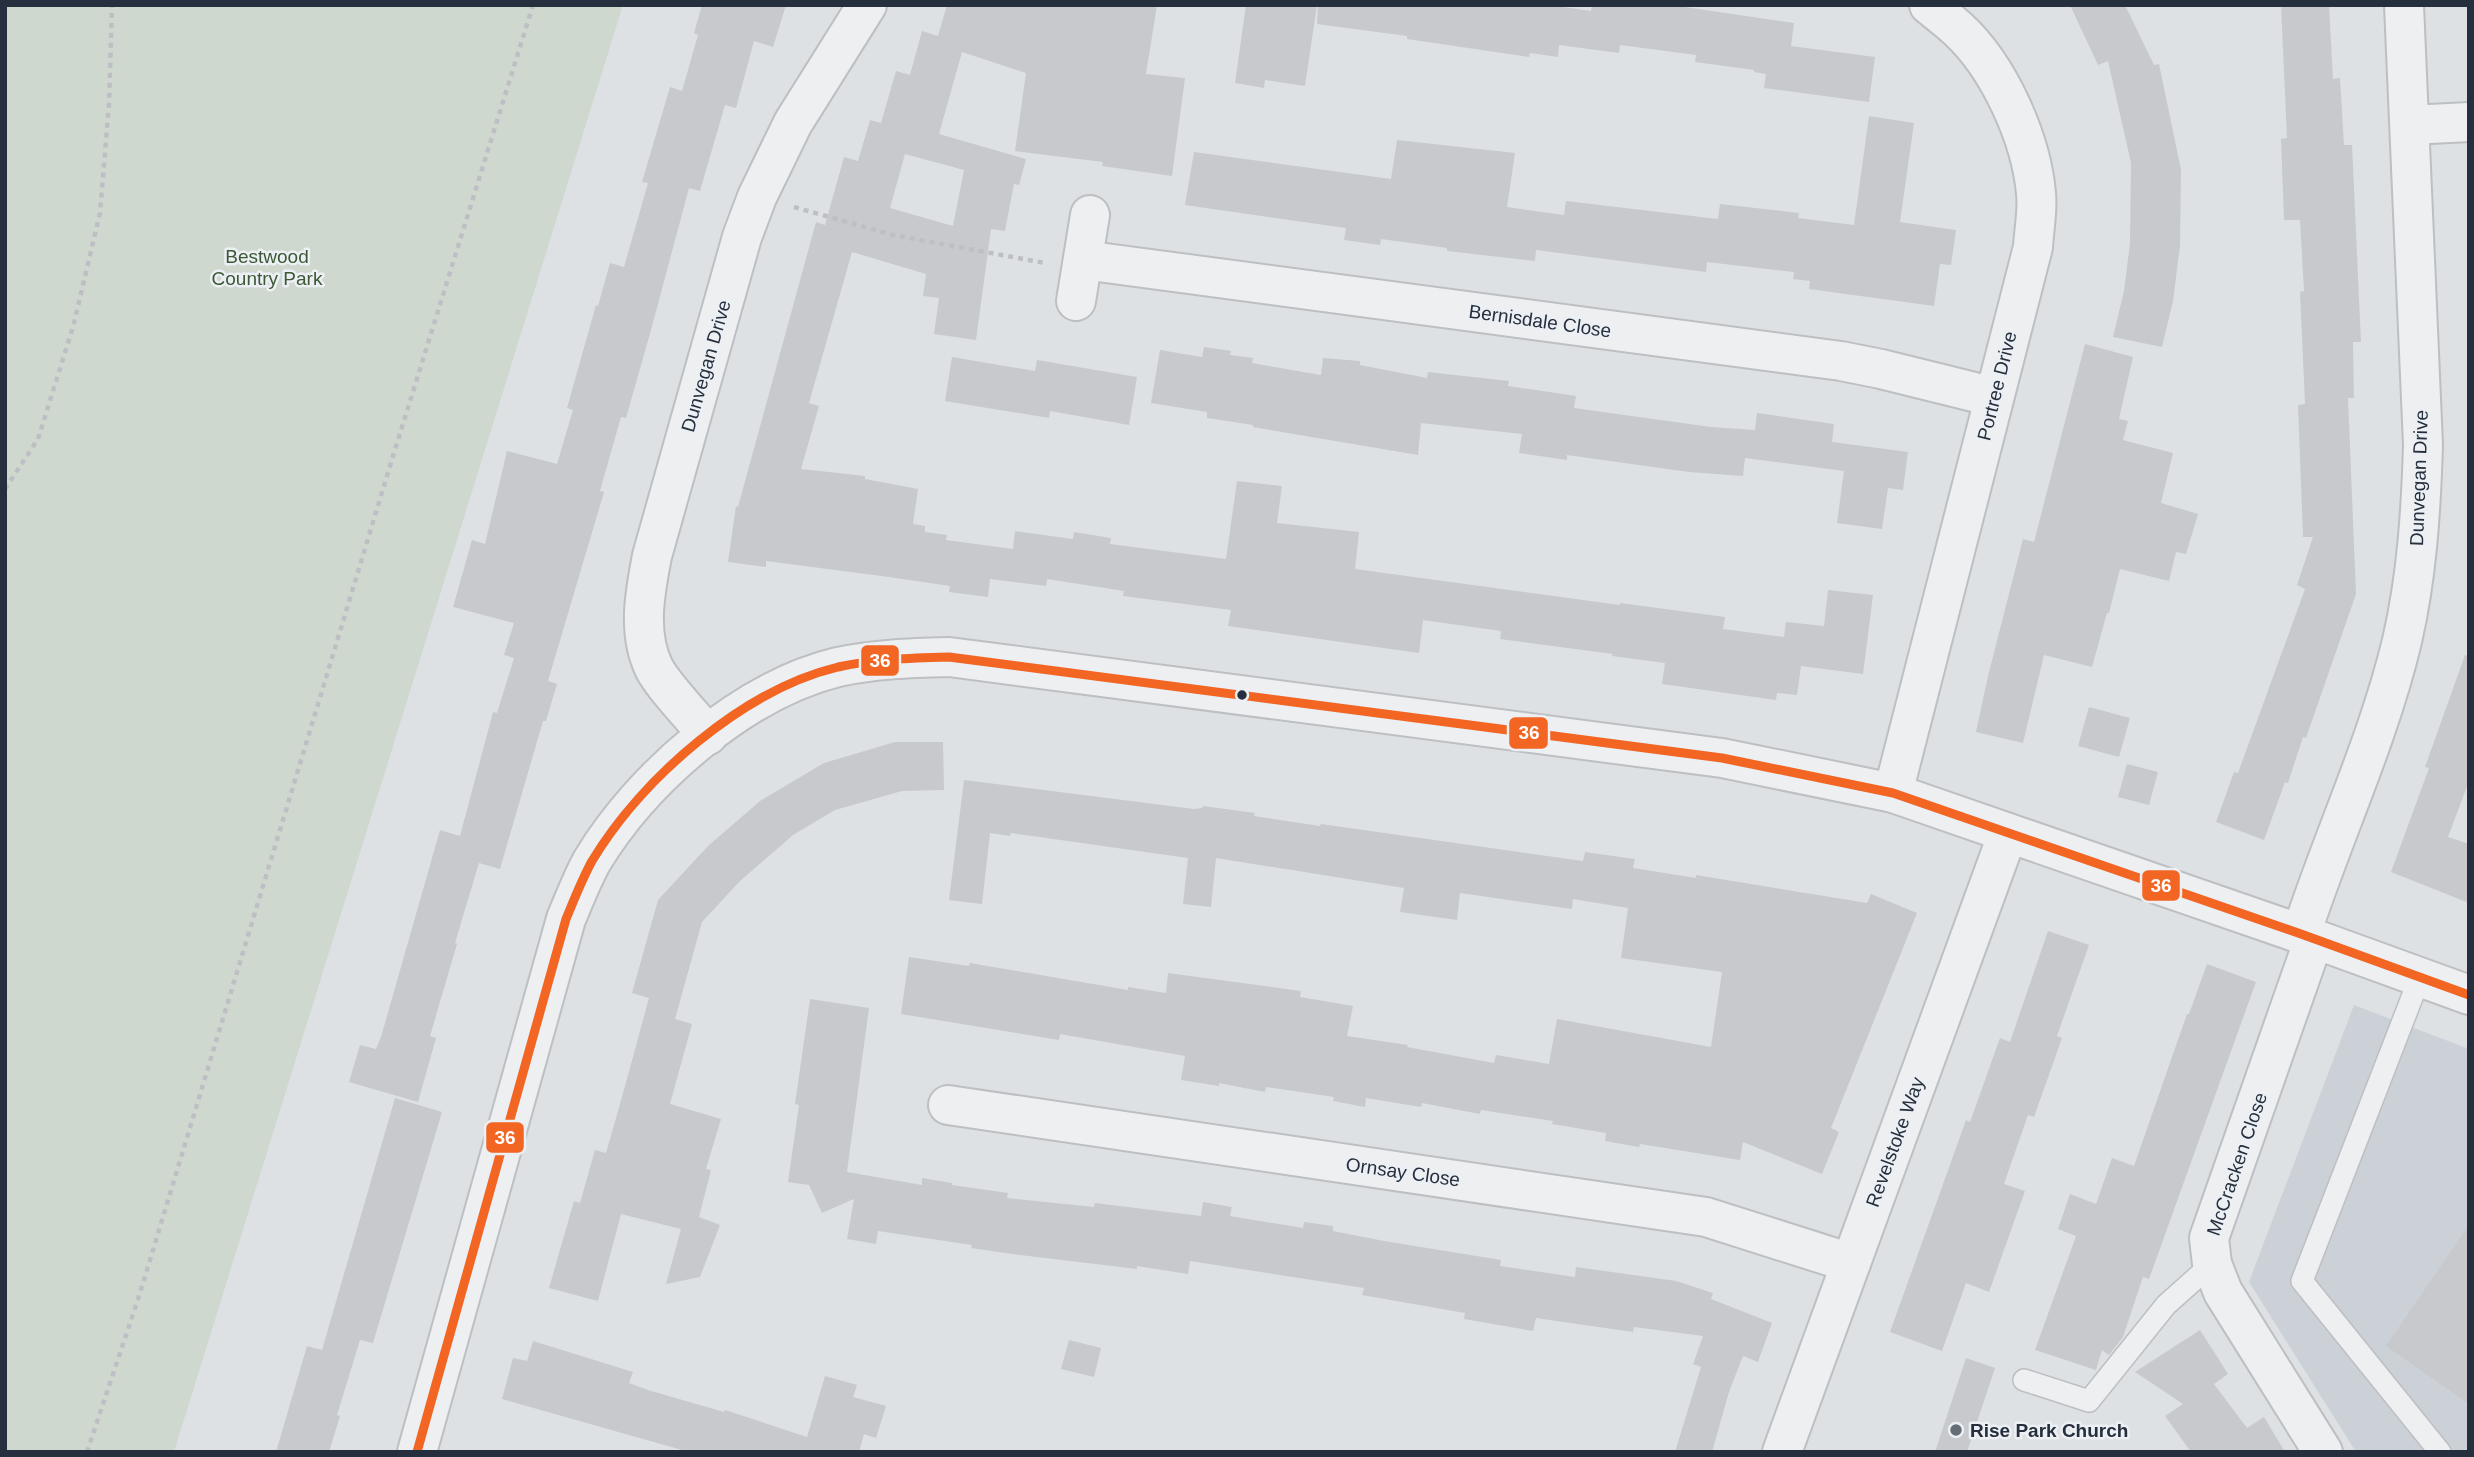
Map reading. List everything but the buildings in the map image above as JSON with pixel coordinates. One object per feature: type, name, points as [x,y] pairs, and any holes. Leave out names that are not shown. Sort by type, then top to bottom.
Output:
[{"type":"street","name":"Dunvegan Drive","points":[[708,735],[655,669],[646,643],[647,585],[652,556],[738,250],[757,197],[793,123],[867,5]]},
{"type":"street","name":"Portree Drive","points":[[1893,793],[2033,247],[2037,195],[2032,162],[2023,133],[2007,98],[1985,62],[1960,31],[1929,5]]},
{"type":"street","name":"Dunvegan Drive","points":[[2308,936],[2385,702],[2414,581],[2421,514],[2423,445],[2404,5]]},
{"type":"street","points":[[2410,125],[2469,122]]},
{"type":"street","points":[[1076,301],[1090,215]]},
{"type":"street","name":"Bernisdale Close","points":[[1083,260],[1841,361],[1994,397]]},
{"type":"street","points":[[426,1449],[566,919],[592,862],[622,818],[673,764],[708,735],[746,708],[787,687],[836,668],[888,658],[949,657],[1722,758],[1893,793],[2308,936],[2469,995]]},
{"type":"street","name":"Revelstoke Way","points":[[1783,1452],[2008,833]]},
{"type":"street","name":"McCracken Close","points":[[2308,936],[2209,1238],[2211,1264],[2223,1292],[2323,1452]]},
{"type":"street","name":"Ornsay Close","points":[[948,1105],[1706,1217],[1851,1263]]},
{"type":"lane","points":[[2420,977],[2302,1281],[2440,1452]]},
{"type":"lane","points":[[2024,1380],[2089,1401],[2166,1305],[2211,1264]]},
{"type":"path","points":[[5,489],[38,439],[73,327],[100,213],[109,104],[112,5]]},
{"type":"path","points":[[88,1452],[140,1293],[393,456],[533,5]]},
{"type":"path","points":[[757,197],[893,235],[1061,266],[1083,260]]},
{"type":"shaded area","points":[[2354,1005],[2469,1049],[2469,1452],[2356,1452],[2249,1282]]},
{"type":"green space","name":"Bestwood Country Park","points":[[5,5],[623,5],[174,1452],[5,1452]]},
{"type":"transit line","name":"36","points":[[417,1452],[566,919],[592,861],[638,799],[698,742],[767,695],[838,667],[907,658],[949,657],[1722,758],[1893,793],[2469,995]]},
{"type":"place","name":"Rise Park Church","points":[[1956,1430]]}]
